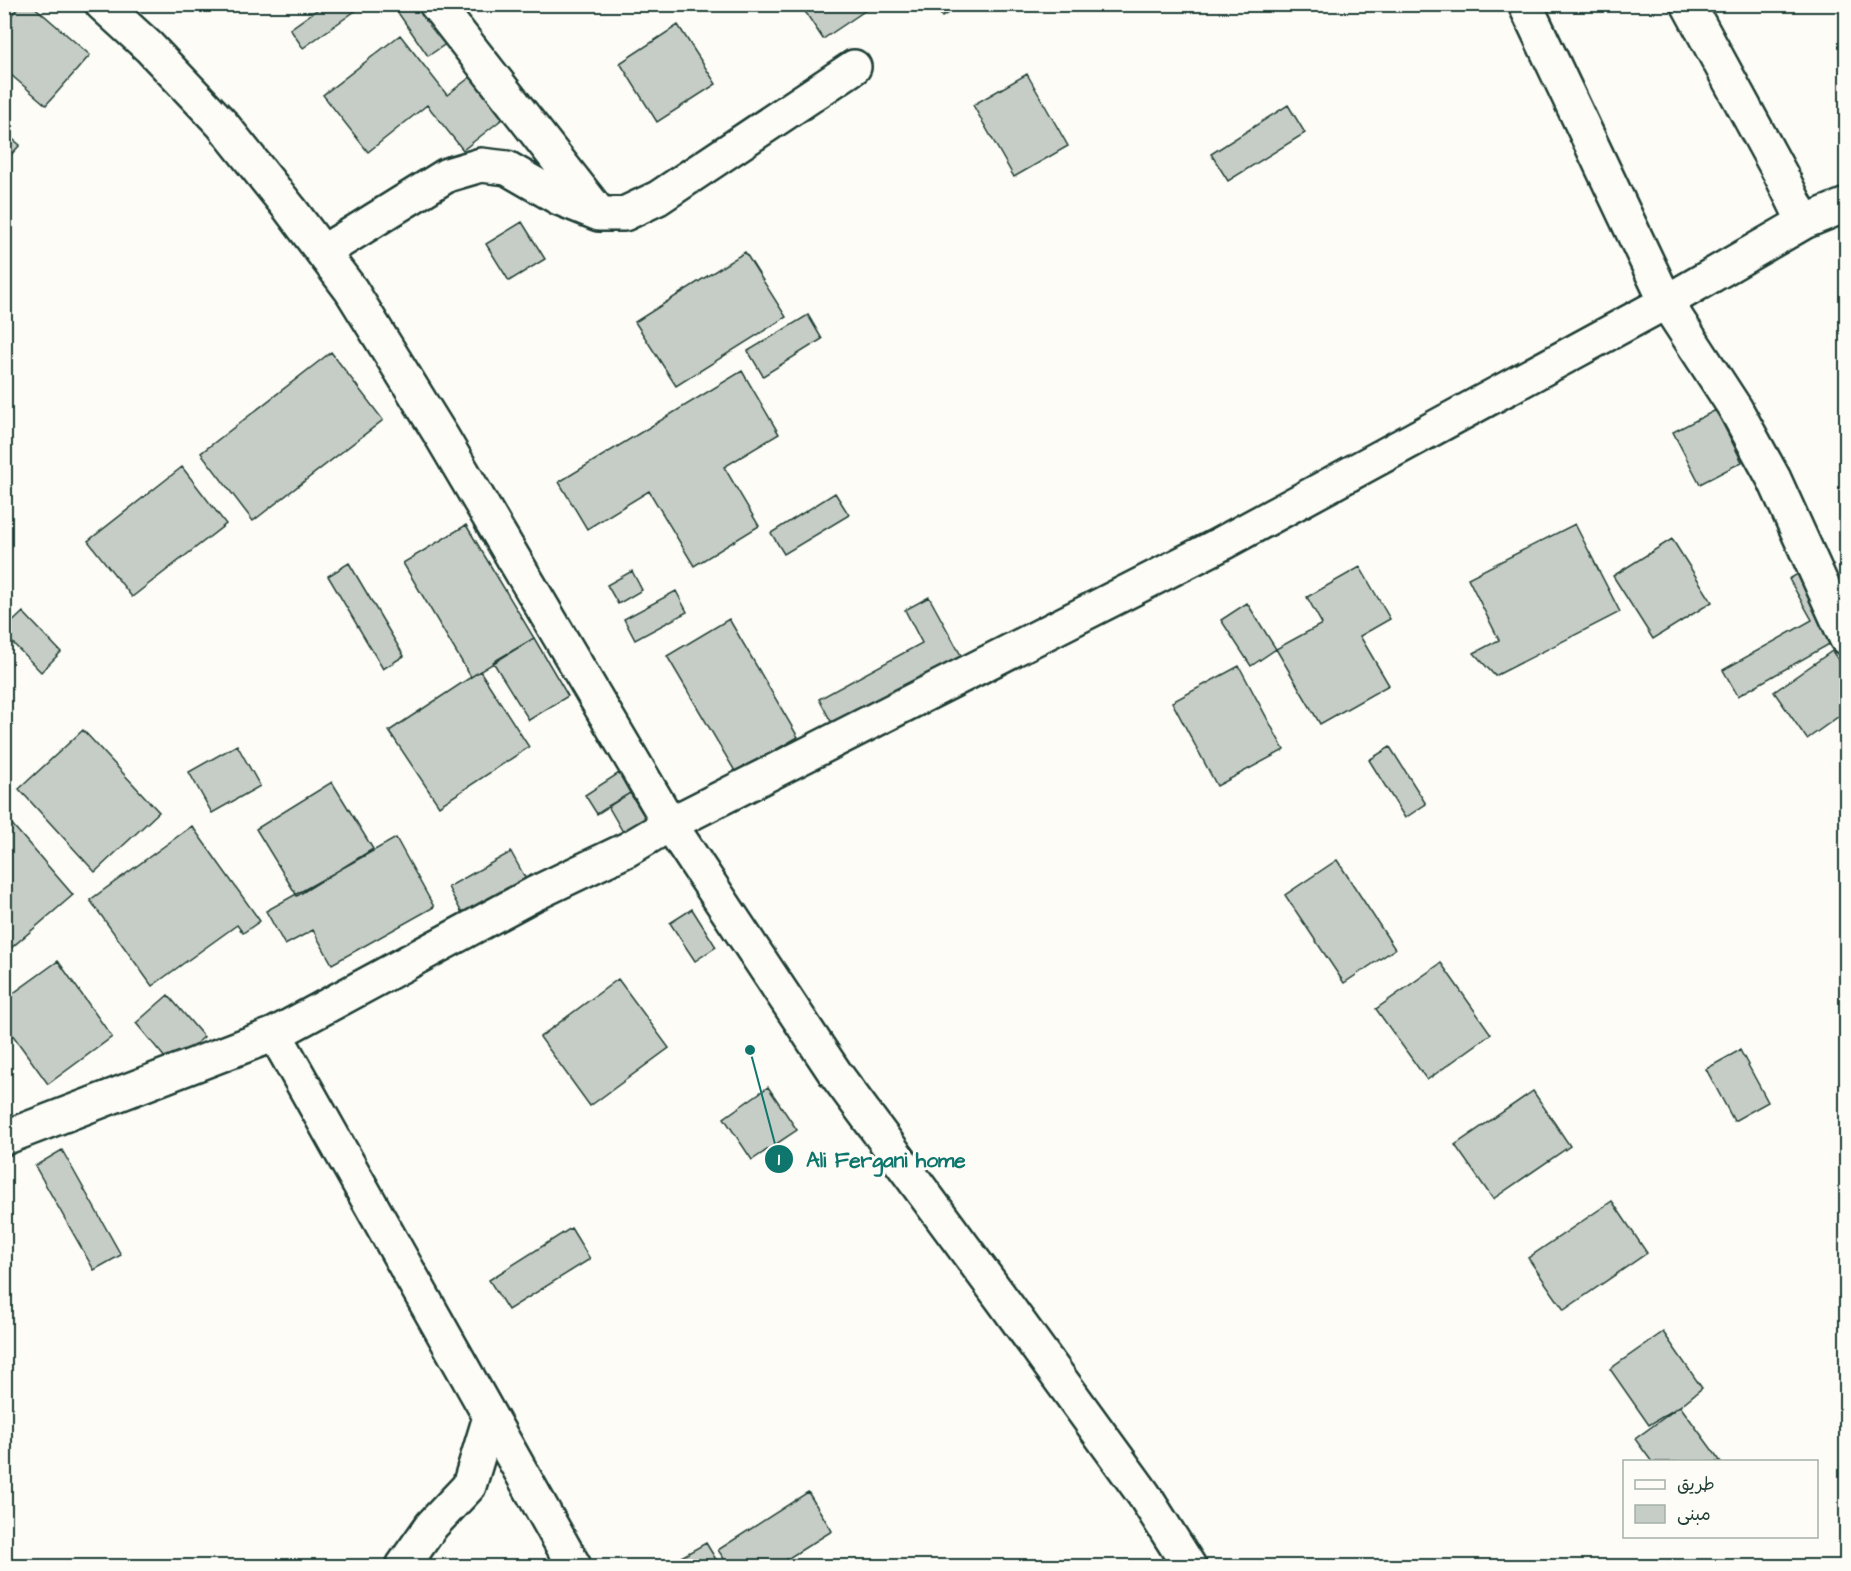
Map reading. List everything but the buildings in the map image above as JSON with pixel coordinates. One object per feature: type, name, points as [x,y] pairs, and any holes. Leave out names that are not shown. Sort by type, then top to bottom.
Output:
[{"type":"street","points":[[102,4],[149,47],[222,124],[351,290],[442,437],[670,824],[835,1073],[1144,1496],[1189,1566]]},
{"type":"street","points":[[436,4],[599,214]]},
{"type":"street","points":[[1525,4],[1666,302],[1735,408],[1774,479],[1846,638]]},
{"type":"street","points":[[1688,4],[1804,222]]},
{"type":"street","points":[[323,252],[447,175],[481,165],[507,168],[559,198],[599,214],[624,214],[657,198],[854,67]]},
{"type":"street","points":[[4,1138],[275,1034],[534,894],[628,849],[670,824],[1217,546],[1666,302],[1804,222],[1846,205]]},
{"type":"street","points":[[275,1034],[574,1566]]},
{"type":"street","points":[[403,1566],[432,1525],[469,1486],[490,1417]]},
{"type":"place","name":"Ali Fergani home","points":[[750,1050]]}]
